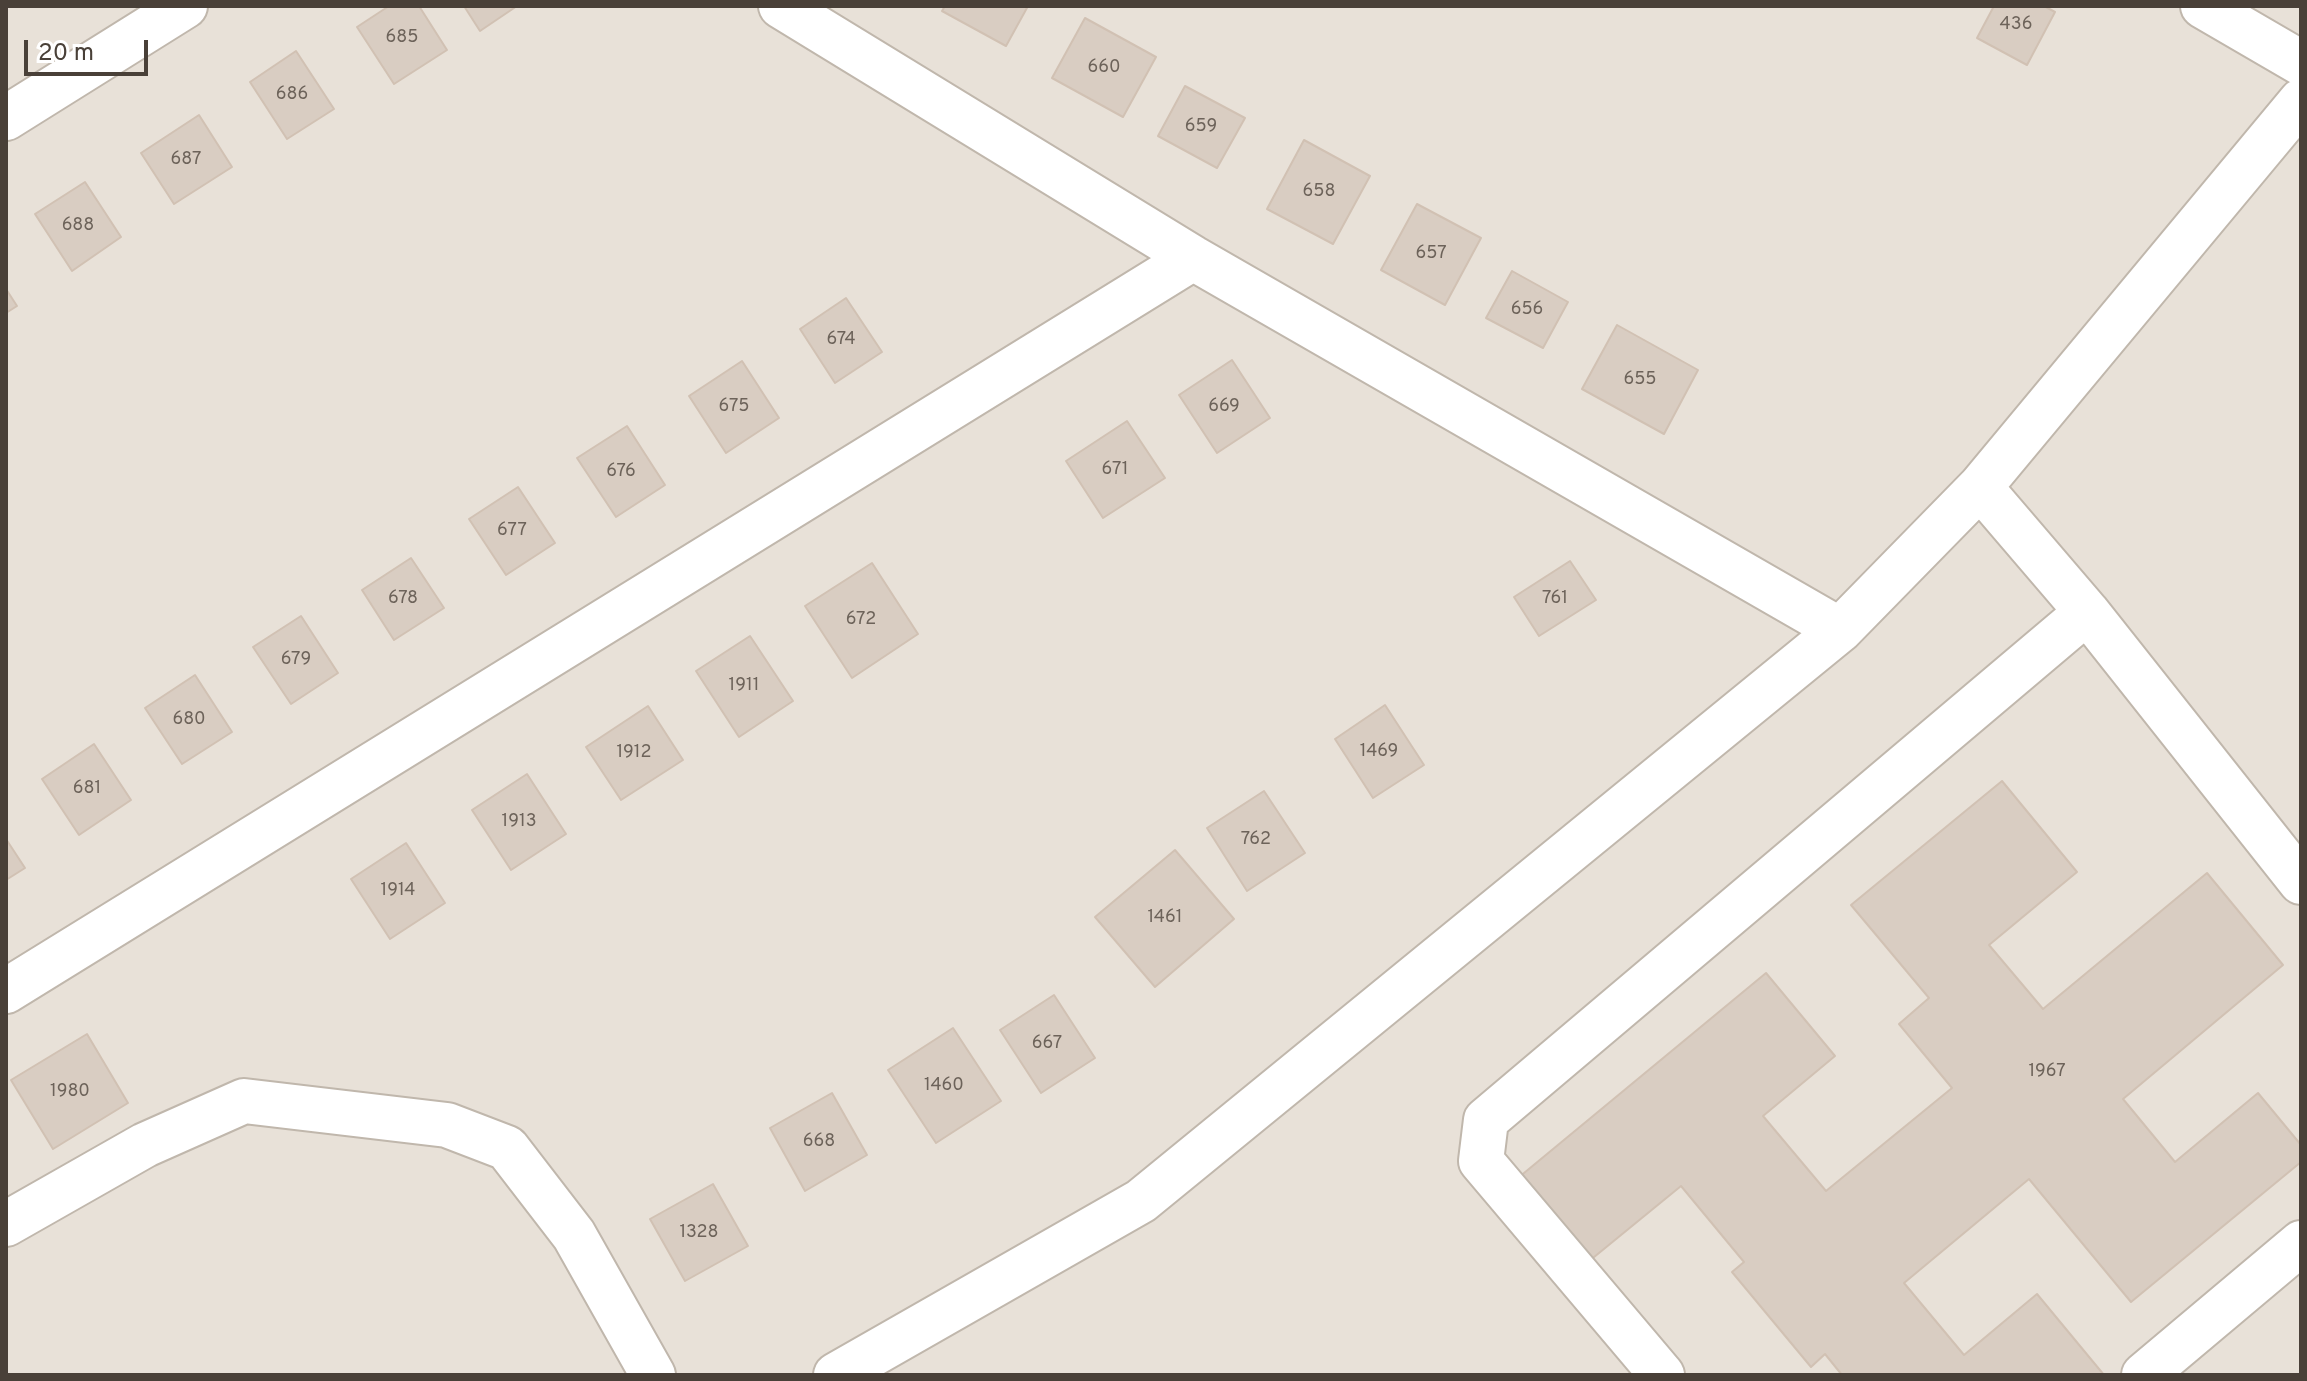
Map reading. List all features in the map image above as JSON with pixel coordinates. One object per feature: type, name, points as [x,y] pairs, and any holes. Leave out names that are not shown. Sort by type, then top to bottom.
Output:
[{"type":"street","points":[[6,118],[185,6]]},
{"type":"street","points":[[781,6],[1193,258],[1840,630]]},
{"type":"street","points":[[2203,6],[2301,63]]},
{"type":"street","points":[[836,1375],[1141,1201],[1840,630],[1980,487],[2298,109]]},
{"type":"street","points":[[6,991],[1193,258]]},
{"type":"street","points":[[1980,487],[2087,612],[2301,882]]},
{"type":"street","points":[[1662,1375],[1481,1161],[1486,1120],[2087,612]]},
{"type":"street","points":[[6,1224],[145,1145],[244,1101],[447,1125],[507,1148],[574,1235],[653,1375]]},
{"type":"street","points":[[2144,1375],[2301,1243]]},
{"type":"shaded area","points":[[6,6],[2301,6],[2301,1375],[6,1375]]},
{"type":"building","points":[[389,6],[419,6],[447,50],[394,84],[357,27]]},
{"type":"building","points":[[464,6],[517,6],[480,31]]},
{"type":"building","points":[[945,6],[1028,6],[1006,46],[942,11]]},
{"type":"building","points":[[1994,6],[2044,6],[2055,12],[2027,65],[1977,38]]},
{"type":"building","points":[[1085,18],[1156,57],[1123,117],[1052,78]]},
{"type":"building","points":[[296,51],[334,109],[287,139],[250,82]]},
{"type":"building","points":[[1185,86],[1245,118],[1217,168],[1158,136]]},
{"type":"building","points":[[199,115],[232,167],[174,204],[141,153]]},
{"type":"building","points":[[1304,140],[1370,176],[1333,244],[1267,209]]},
{"type":"building","points":[[85,182],[121,237],[72,271],[35,214]]},
{"type":"building","points":[[1417,204],[1481,238],[1445,305],[1381,270]]},
{"type":"building","points":[[1512,271],[1568,302],[1543,348],[1486,318]]},
{"type":"building","points":[[6,289],[17,306],[6,313]]},
{"type":"building","points":[[846,298],[882,352],[835,383],[800,329]]},
{"type":"building","points":[[1617,325],[1698,370],[1664,434],[1582,389]]},
{"type":"building","points":[[1232,360],[1270,418],[1217,453],[1179,395]]},
{"type":"building","points":[[742,361],[779,418],[726,453],[689,396]]},
{"type":"building","points":[[1127,421],[1165,478],[1103,518],[1066,461]]},
{"type":"building","points":[[627,426],[665,485],[616,517],[577,458]]},
{"type":"building","points":[[518,487],[555,543],[506,575],[469,519]]},
{"type":"building","points":[[411,558],[444,608],[394,640],[362,590]]},
{"type":"building","points":[[1570,561],[1596,600],[1539,636],[1514,597]]},
{"type":"building","points":[[872,563],[918,634],[852,678],[805,606]]},
{"type":"building","points":[[301,616],[338,673],[291,704],[253,647]]},
{"type":"building","points":[[750,636],[793,701],[739,737],[696,671]]},
{"type":"building","points":[[195,675],[232,732],[182,764],[145,708]]},
{"type":"building","points":[[1385,705],[1424,765],[1373,798],[1335,739]]},
{"type":"building","points":[[648,706],[683,760],[621,800],[586,747]]},
{"type":"building","points":[[94,744],[131,800],[79,835],[42,779]]},
{"type":"building","points":[[527,774],[566,834],[511,870],[472,810]]},
{"type":"building","points":[[2002,781],[2077,872],[1989,945],[2043,1009],[2207,873],[2283,965],[2123,1099],[2175,1162],[2258,1093],[2301,1145],[2301,1162],[2131,1302],[2029,1179],[1904,1283],[1964,1355],[2037,1294],[2104,1375],[1842,1375],[1825,1354],[1811,1367],[1732,1272],[1744,1262],[1681,1186],[1588,1262],[1518,1178],[1766,973],[1835,1056],[1763,1116],[1826,1191],[1952,1088],[1899,1024],[1929,998],[1851,905]]},
{"type":"building","points":[[1264,791],[1305,853],[1247,891],[1207,828]]},
{"type":"building","points":[[6,839],[25,868],[6,880]]},
{"type":"building","points":[[406,843],[445,903],[390,939],[351,879]]},
{"type":"building","points":[[1175,850],[1234,919],[1155,987],[1095,917]]},
{"type":"building","points":[[1054,995],[1095,1058],[1041,1093],[1000,1030]]},
{"type":"building","points":[[953,1028],[1001,1101],[936,1143],[888,1070]]},
{"type":"building","points":[[87,1034],[128,1103],[53,1149],[11,1080]]},
{"type":"building","points":[[832,1093],[867,1155],[805,1191],[770,1128]]},
{"type":"building","points":[[713,1184],[748,1246],[685,1281],[650,1219]]}]
